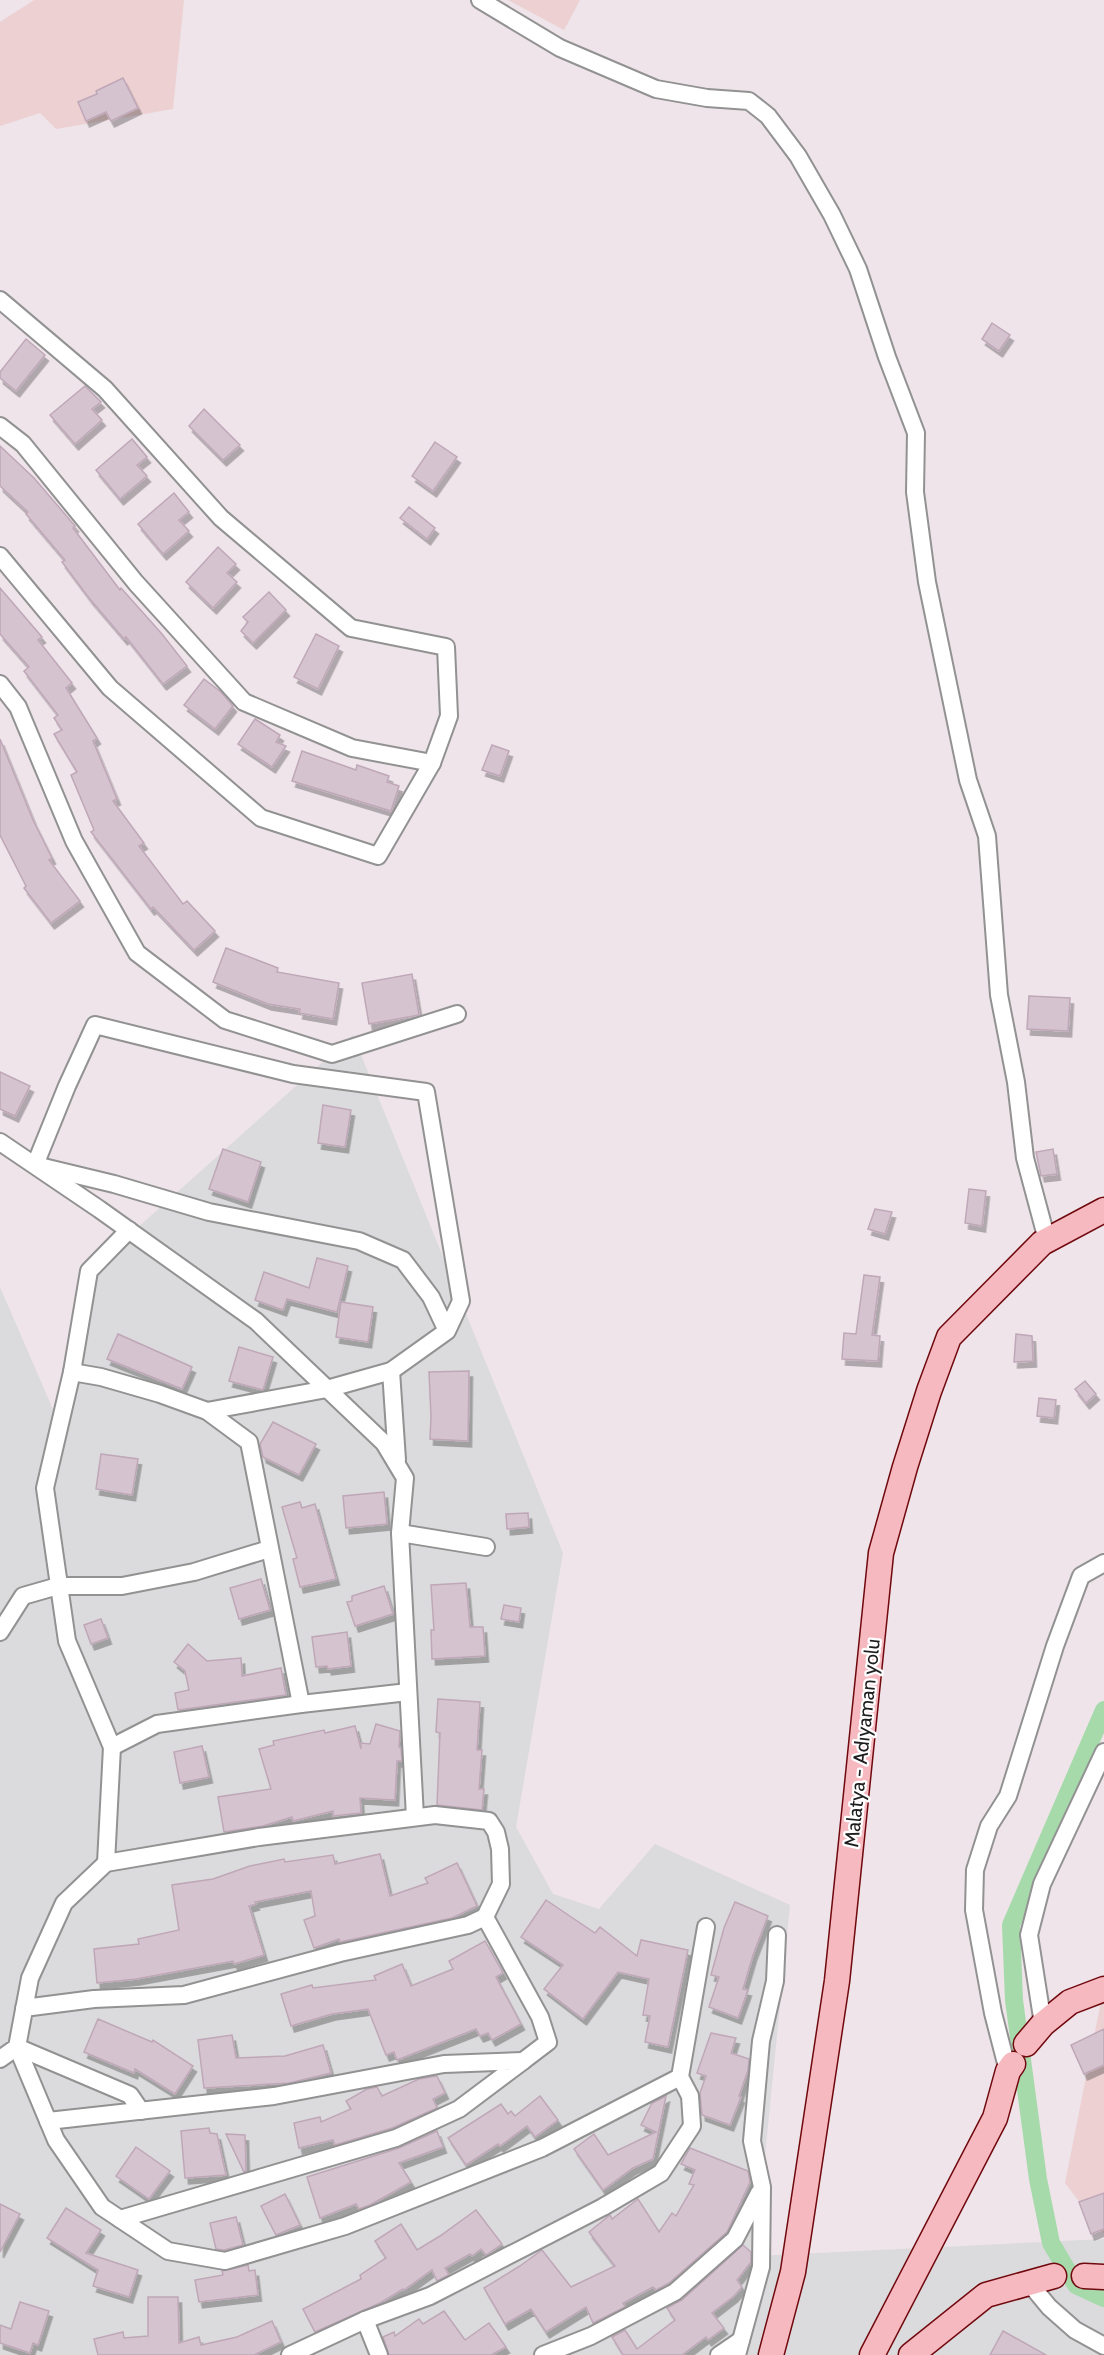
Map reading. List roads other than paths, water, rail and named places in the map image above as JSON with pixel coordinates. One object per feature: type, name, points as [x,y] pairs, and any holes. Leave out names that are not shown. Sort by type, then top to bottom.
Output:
[{"type":"main road","name":"Malatya - Adıyaman yolu","points":[[771,2355],[793,2272],[837,1981],[881,1552],[929,1391],[949,1337],[1003,1281],[1047,1240],[1104,1210]]},
{"type":"main road","points":[[872,2355],[994,2118],[1016,2059],[1043,2024],[1070,2002],[1104,1989]]},
{"type":"main road","points":[[911,2355],[986,2295],[1054,2276]]},
{"type":"street","points":[[480,0],[560,48],[656,89],[706,98],[749,101],[768,116],[798,156],[832,215],[858,269],[887,357],[916,433],[915,492],[927,582],[968,780],[987,836],[999,995],[1016,1082],[1025,1158],[1047,1240]]},
{"type":"street","points":[[0,300],[105,390],[221,518],[351,628],[446,647],[449,716],[432,763],[378,856],[261,818],[110,688],[0,556]]},
{"type":"street","points":[[0,426],[23,444],[136,584],[244,702],[352,748],[432,763]]},
{"type":"street","points":[[0,684],[18,707],[74,841],[137,953],[225,1020],[332,1054],[457,1014]]},
{"type":"street","points":[[35,1166],[95,1024],[293,1074],[426,1092],[461,1301],[447,1331],[391,1371],[327,1389],[207,1411]]},
{"type":"street","points":[[0,1142],[129,1230],[256,1321],[384,1443],[397,1464],[405,1478],[400,1533],[415,1817]]},
{"type":"street","points":[[35,1166],[114,1184],[209,1212],[359,1241],[403,1260],[430,1297],[447,1331]]},
{"type":"street","points":[[106,1863],[112,1747],[67,1641],[45,1488],[72,1372],[89,1271],[129,1230]]},
{"type":"street","points":[[391,1371],[397,1464]]},
{"type":"street","points":[[72,1372],[131,1386],[207,1411],[249,1442],[301,1704]]},
{"type":"street","points":[[400,1533],[486,1547]]},
{"type":"street","points":[[0,1632],[23,1596],[58,1586],[122,1586],[194,1572],[269,1549]]},
{"type":"street","points":[[1016,2059],[993,2013],[974,1910],[975,1870],[989,1826],[1008,1796],[1055,1646],[1081,1576],[1104,1563]]},
{"type":"street","points":[[112,1747],[157,1724],[408,1692]]},
{"type":"street","points":[[1043,2024],[1029,1935],[1041,1884],[1104,1752]]},
{"type":"street","points":[[24,2008],[94,2000],[184,1995],[340,1953],[468,1925],[485,1917],[501,1884],[500,1849],[496,1832],[489,1821],[435,1815],[259,1837],[106,1863],[64,1902],[30,1978],[24,2008],[17,2047],[56,2140],[102,2207],[168,2251],[225,2261],[345,2226],[542,2148],[680,2077]]},
{"type":"street","points":[[120,2219],[396,2138],[459,2109],[548,2042],[540,2017],[485,1917]]},
{"type":"street","points":[[290,2355],[365,2320],[430,2296],[603,2207],[661,2173],[692,2126],[690,2096],[680,2077],[706,1927]]},
{"type":"street","points":[[719,2355],[739,2348],[761,2267],[762,2187],[752,2141],[761,2041],[775,1981],[777,1935]]},
{"type":"street","points":[[0,2059],[17,2047]]},
{"type":"street","points":[[17,2047],[130,2095],[141,2110]]},
{"type":"street","points":[[48,2121],[274,2096],[444,2064],[523,2061]]},
{"type":"street","points":[[543,2355],[591,2336],[675,2292],[735,2239],[762,2187]]},
{"type":"street","points":[[1030,2284],[1049,2307],[1075,2330],[1104,2346]]},
{"type":"street","points":[[365,2320],[379,2355]]},
{"type":"waterway","points":[[1104,1710],[1011,1925],[1014,2000],[1038,2179],[1051,2243],[1076,2285],[1104,2298]]}]
